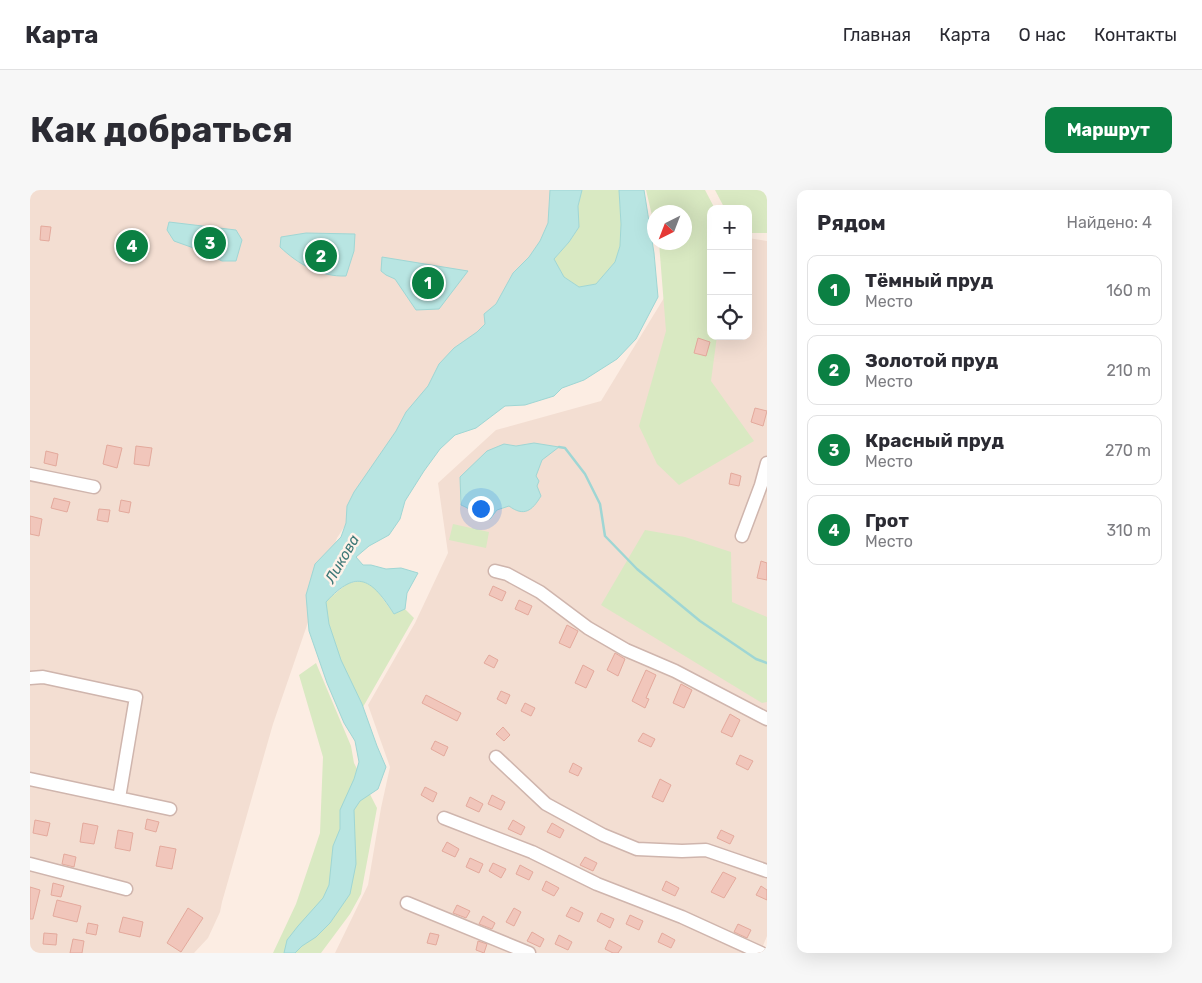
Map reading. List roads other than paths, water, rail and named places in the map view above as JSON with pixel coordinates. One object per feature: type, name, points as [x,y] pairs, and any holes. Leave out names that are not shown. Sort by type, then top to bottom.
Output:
[{"type":"street","points":[[742,536],[762,485],[767,463]]},
{"type":"street","points":[[30,474],[94,487]]},
{"type":"street","points":[[496,571],[507,574],[540,592],[588,628],[626,650],[675,671],[767,719]]},
{"type":"street","points":[[30,678],[43,678],[136,697],[119,798]]},
{"type":"street","points":[[496,757],[546,804],[602,835],[637,849],[706,850],[767,871]]},
{"type":"street","points":[[30,779],[170,809]]},
{"type":"street","points":[[444,818],[532,852],[597,884],[682,917],[761,953]]},
{"type":"street","points":[[30,864],[126,889]]},
{"type":"street","points":[[407,903],[529,953]]},
{"type":"water","name":"Ликова","points":[[550,190],[582,190],[578,206],[579,227],[554,259],[564,277],[579,287],[596,284],[615,262],[620,246],[619,190],[644,190],[647,209],[647,250],[654,250],[658,297],[636,339],[617,359],[584,380],[562,388],[554,396],[525,405],[505,406],[476,428],[455,435],[440,449],[405,501],[400,519],[389,535],[369,546],[356,557],[363,565],[386,569],[401,568],[418,573],[407,593],[405,609],[394,614],[379,593],[371,586],[364,582],[356,581],[347,584],[337,591],[326,602],[329,624],[341,660],[362,704],[386,767],[378,789],[360,801],[354,810],[356,864],[350,894],[330,923],[316,937],[295,953],[284,953],[287,940],[323,898],[329,885],[333,846],[340,829],[340,810],[354,779],[359,762],[355,741],[344,723],[327,683],[309,631],[306,595],[315,564],[341,537],[346,523],[347,506],[354,492],[396,431],[406,412],[428,386],[439,364],[454,348],[485,324],[484,314],[496,304],[513,273],[529,257],[540,241],[548,223]]},
{"type":"water","points":[[169,222],[236,230],[242,240],[236,261],[222,261],[202,251],[174,241],[167,230]]},
{"type":"water","points":[[306,233],[355,234],[354,251],[346,276],[318,272],[294,259],[280,247],[281,237]]},
{"type":"water","points":[[382,257],[468,271],[439,309],[416,310],[395,279],[381,271]]},
{"type":"water","points":[[534,443],[559,447],[542,460],[536,476],[539,481],[537,486],[541,496],[531,509],[523,512],[509,506],[497,510],[490,519],[482,517],[461,505],[460,477],[487,451],[504,444],[516,446]]},
{"type":"waterway","points":[[559,447],[565,448],[585,474],[600,504],[605,536],[637,569],[700,621],[756,659],[767,663]]},
{"type":"place","name":"Красный пруд","points":[[210,243]]},
{"type":"place","name":"Грот","points":[[132,246]]},
{"type":"place","name":"Золотой пруд","points":[[321,256]]},
{"type":"place","name":"Тёмный пруд","points":[[428,283]]}]
